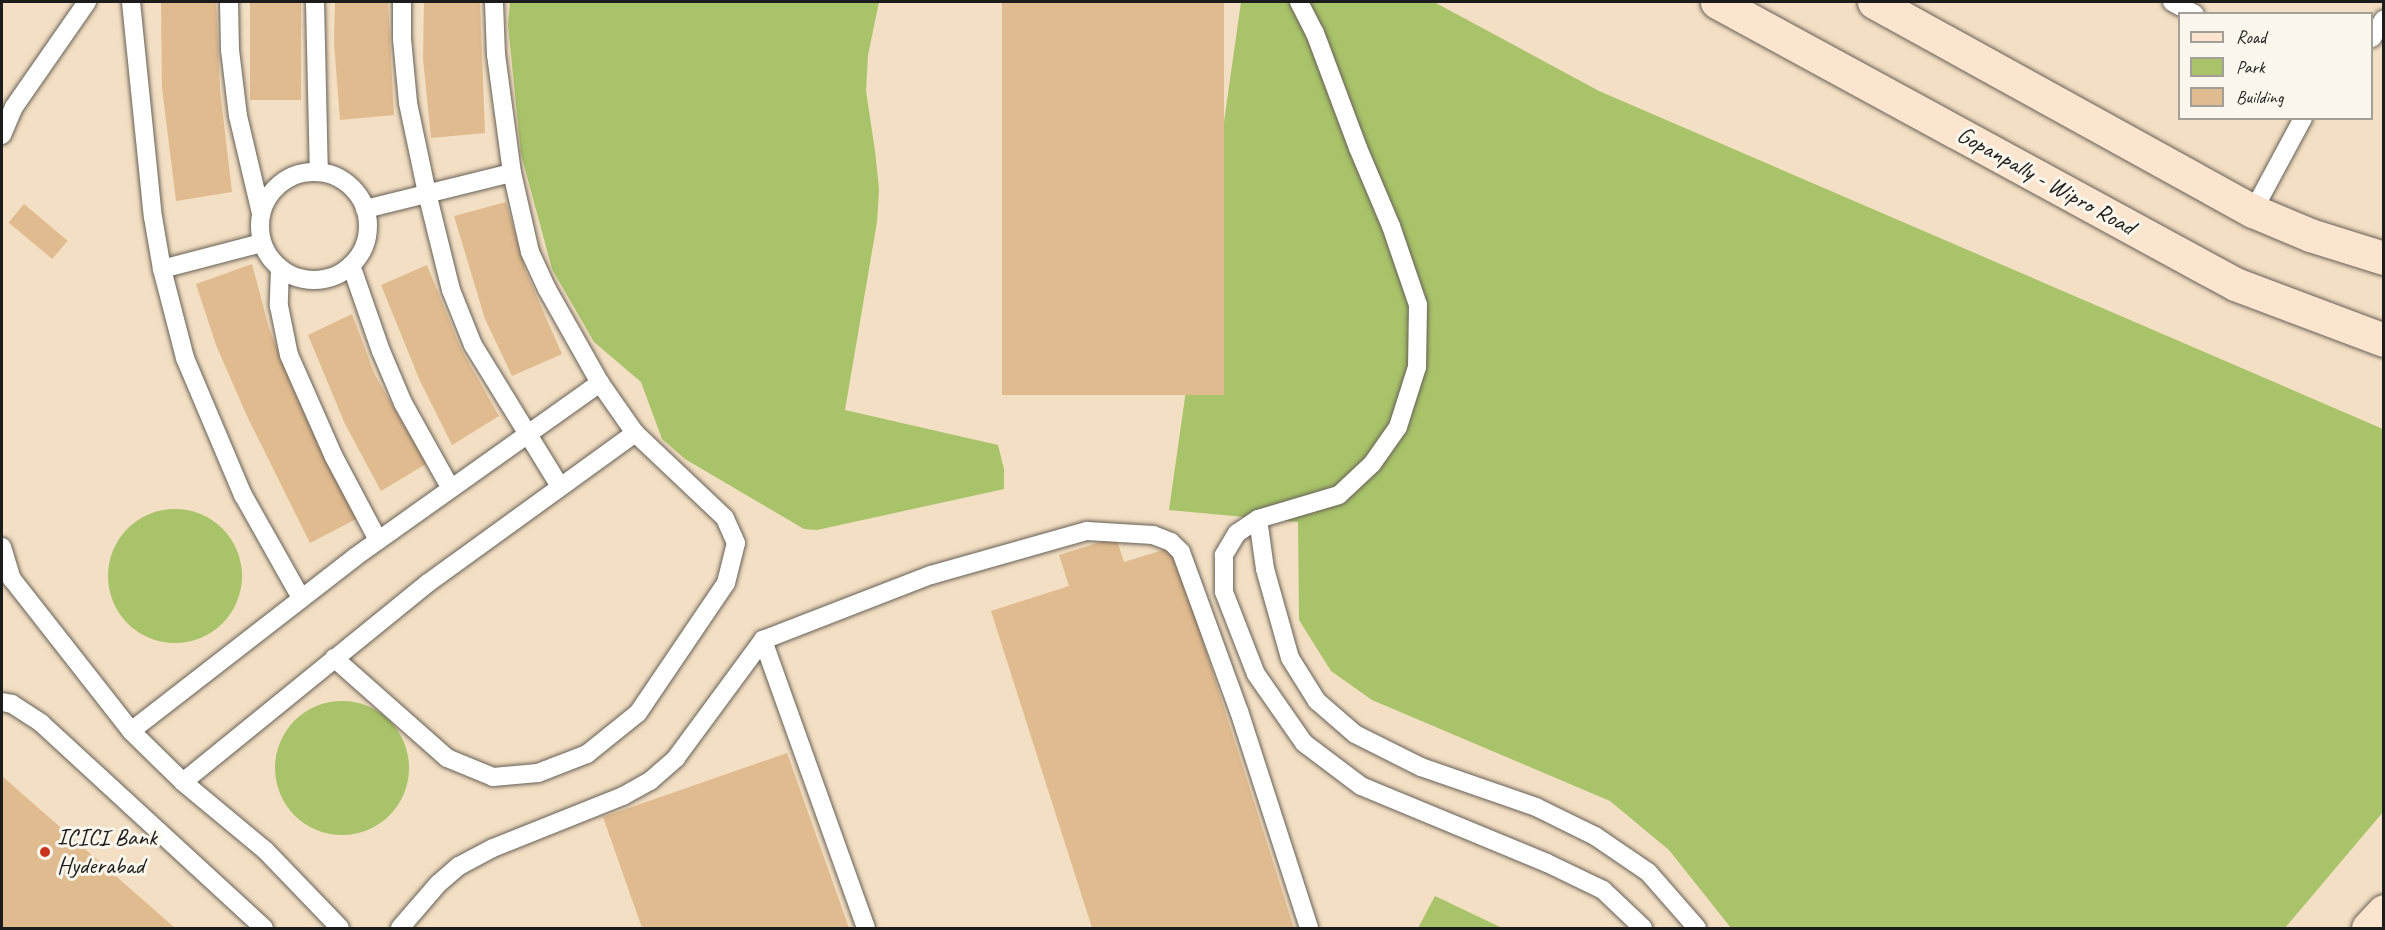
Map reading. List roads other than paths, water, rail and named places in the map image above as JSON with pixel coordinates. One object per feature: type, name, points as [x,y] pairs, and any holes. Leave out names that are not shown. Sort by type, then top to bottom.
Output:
[{"type":"main road","name":"Gopanpally - Wipro Road","points":[[1717,2],[2235,284],[2384,340]]},
{"type":"main road","points":[[1883,4],[2253,211],[2310,236],[2384,258]]},
{"type":"main road","points":[[2368,928],[2384,911]]},
{"type":"lane","points":[[2,135],[14,107],[85,6],[99,2]]},
{"type":"lane","points":[[131,2],[153,217],[162,269],[189,369],[243,495],[301,598]]},
{"type":"lane","points":[[230,2],[230,50],[238,116],[261,213]]},
{"type":"lane","points":[[315,2],[319,172]]},
{"type":"lane","points":[[402,2],[402,39],[408,103],[451,290],[473,345],[559,485]]},
{"type":"lane","points":[[334,658],[447,758],[493,777],[538,773],[587,754],[638,713],[726,583],[736,543],[724,518],[635,433],[600,383],[547,289],[530,252],[512,173],[496,55],[494,2]]},
{"type":"lane","points":[[1299,2],[1315,33],[1358,148],[1391,226],[1418,305],[1417,367],[1398,427],[1372,464],[1339,495],[1258,519],[1237,533],[1224,555],[1224,592],[1256,674],[1304,743],[1361,786],[1547,863],[1603,890],[1643,928]]},
{"type":"lane","points":[[2172,2],[2191,12]]},
{"type":"lane","points":[[2373,36],[2384,19]]},
{"type":"lane","points":[[2253,211],[2301,120]]},
{"type":"lane","points":[[304,172],[319,172],[334,176],[358,195],[365,209],[366,238],[351,265],[339,274],[308,279],[293,275],[269,257],[262,243],[259,228],[261,213],[267,198],[276,186],[304,172]]},
{"type":"lane","points":[[365,209],[512,173]]},
{"type":"lane","points":[[162,269],[262,243]]},
{"type":"lane","points":[[351,265],[381,351],[403,403],[450,488]]},
{"type":"lane","points":[[280,267],[279,306],[289,355],[333,457],[378,540]]},
{"type":"lane","points":[[131,731],[378,540],[450,488],[528,437],[564,406],[600,383]]},
{"type":"lane","points":[[183,782],[428,583],[559,485],[635,433]]},
{"type":"lane","points":[[1258,519],[1265,569],[1290,658],[1317,701],[1355,734],[1383,748],[1421,766],[1536,807],[1595,836],[1648,872],[1697,928]]},
{"type":"lane","points":[[400,928],[438,884],[459,866],[493,848],[622,796],[650,781],[676,758],[763,640],[931,575],[1087,531],[1153,535],[1171,542],[1181,552],[1239,711],[1309,928]]},
{"type":"lane","points":[[2,547],[12,579],[131,731],[183,782],[265,850],[340,928]]},
{"type":"lane","points":[[763,640],[866,928]]},
{"type":"lane","points":[[2,702],[12,704],[41,723],[264,928]]},
{"type":"place","name":"ICICI Bank Hyderabad","points":[[45,852]]}]
